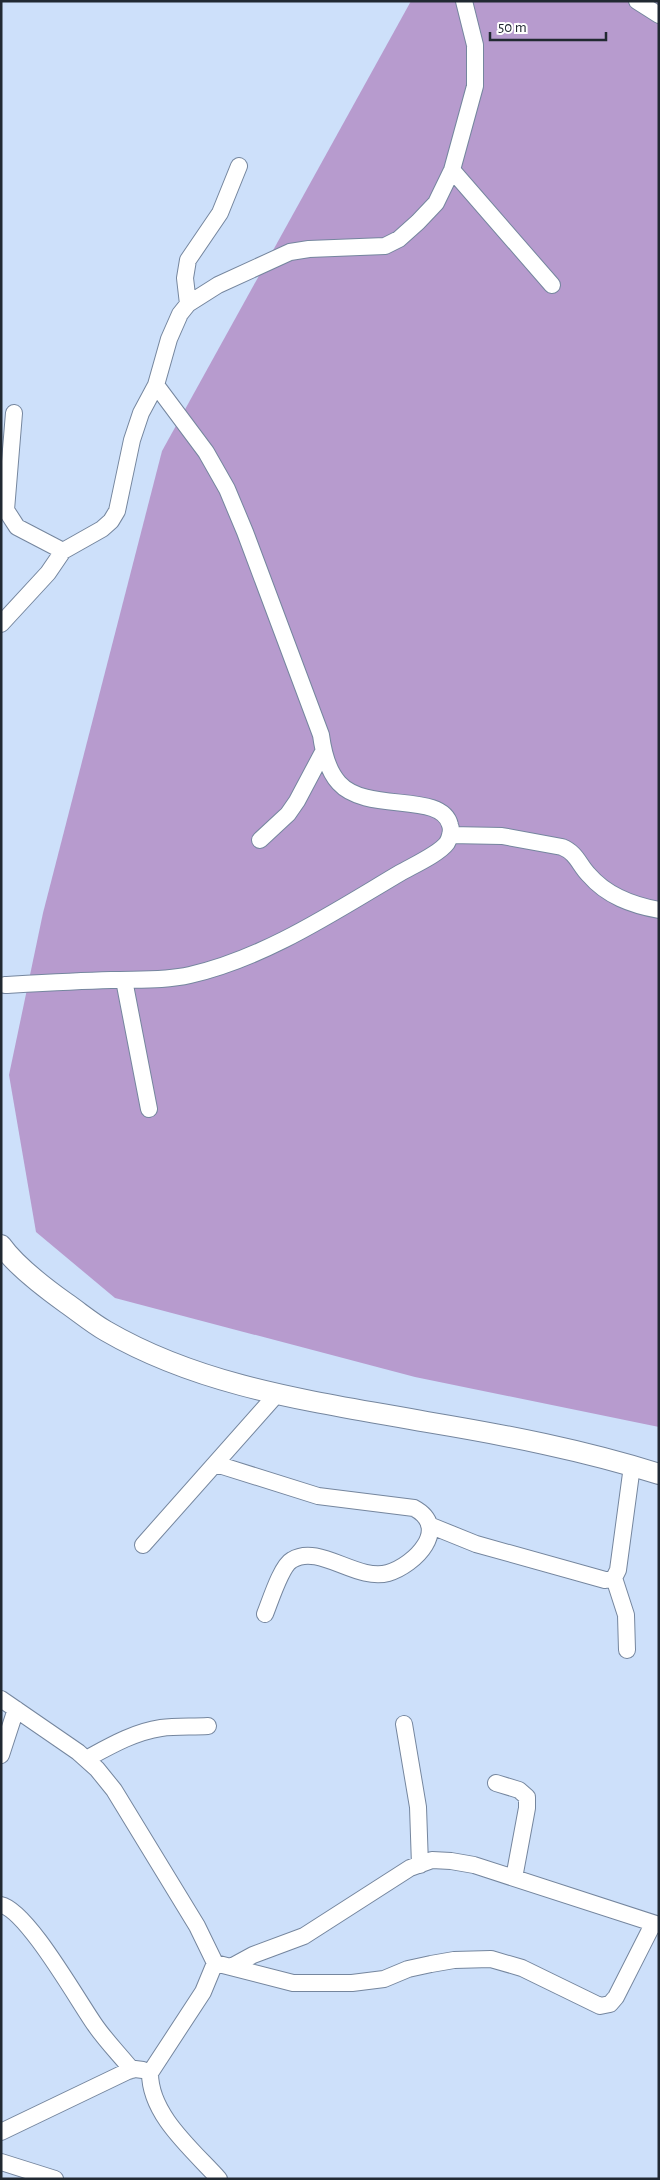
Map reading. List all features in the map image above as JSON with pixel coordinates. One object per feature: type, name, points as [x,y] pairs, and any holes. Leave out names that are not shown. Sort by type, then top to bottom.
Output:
[{"type":"main road","points":[[1,1245],[49,1291],[105,1331],[165,1360],[222,1380],[277,1394],[511,1437],[592,1455],[659,1474]]},
{"type":"street","points":[[1,624],[48,573],[63,551],[102,529],[111,521],[117,511],[132,440],[141,413],[156,384],[169,339],[180,314],[188,304],[197,296],[218,285],[290,252],[309,249],[385,246],[399,239],[436,202],[452,170],[475,86],[475,45],[464,1]]},
{"type":"street","points":[[637,1],[659,15]]},
{"type":"street","points":[[188,304],[185,278],[188,260],[220,213],[239,166]]},
{"type":"street","points":[[452,170],[552,285]]},
{"type":"street","points":[[5,985],[188,976],[228,965],[275,944],[441,849],[450,836],[451,826],[448,818],[436,808],[423,804],[379,802],[353,794],[339,783],[323,752],[320,735],[294,663],[246,532],[227,489],[206,452],[156,384]]},
{"type":"street","points":[[14,413],[6,510],[17,527],[63,551]]},
{"type":"street","points":[[260,840],[288,814],[323,752]]},
{"type":"street","points":[[450,836],[502,836],[562,847],[570,850],[588,875],[605,890],[624,901],[659,910]]},
{"type":"street","points":[[124,980],[148,1109]]},
{"type":"street","points":[[143,1546],[277,1394]]},
{"type":"street","points":[[216,1464],[318,1496],[414,1508],[424,1514],[429,1525],[428,1537],[422,1550],[411,1561],[388,1573],[372,1574],[357,1571],[316,1557],[298,1557],[290,1560],[265,1614]]},
{"type":"street","points":[[627,1650],[626,1615],[614,1578],[618,1570],[632,1466]]},
{"type":"street","points":[[429,1525],[492,1548],[605,1580],[614,1578]]},
{"type":"street","points":[[1,1700],[86,1759],[97,1769],[114,1790],[198,1926],[215,1963],[202,1992],[150,2073],[153,2097],[165,2116],[219,2179]]},
{"type":"street","points":[[1,1755],[16,1709]]},
{"type":"street","points":[[404,1724],[418,1807],[420,1865]]},
{"type":"street","points":[[86,1759],[121,1740],[144,1732],[161,1728],[208,1726]]},
{"type":"street","points":[[496,1783],[519,1790],[527,1797],[527,1808],[514,1878]]},
{"type":"street","points":[[215,1963],[293,1983],[352,1983],[384,1979],[408,1969],[431,1964],[454,1960],[491,1958],[522,1968],[600,2006],[610,2004],[616,1997],[656,1924],[474,1865],[432,1860],[410,1868],[304,1936],[253,1955],[231,1967]]},
{"type":"street","points":[[1,1905],[7,1906],[15,1912],[35,1936],[97,2027],[132,2070]]},
{"type":"street","points":[[1,2132],[132,2070],[142,2070],[150,2073]]},
{"type":"street","points":[[1,2162],[55,2179]]},
{"type":"shaded area","points":[[411,1],[659,1],[659,1427],[415,1377],[115,1298],[36,1232],[9,1075],[43,913],[162,451]]}]
